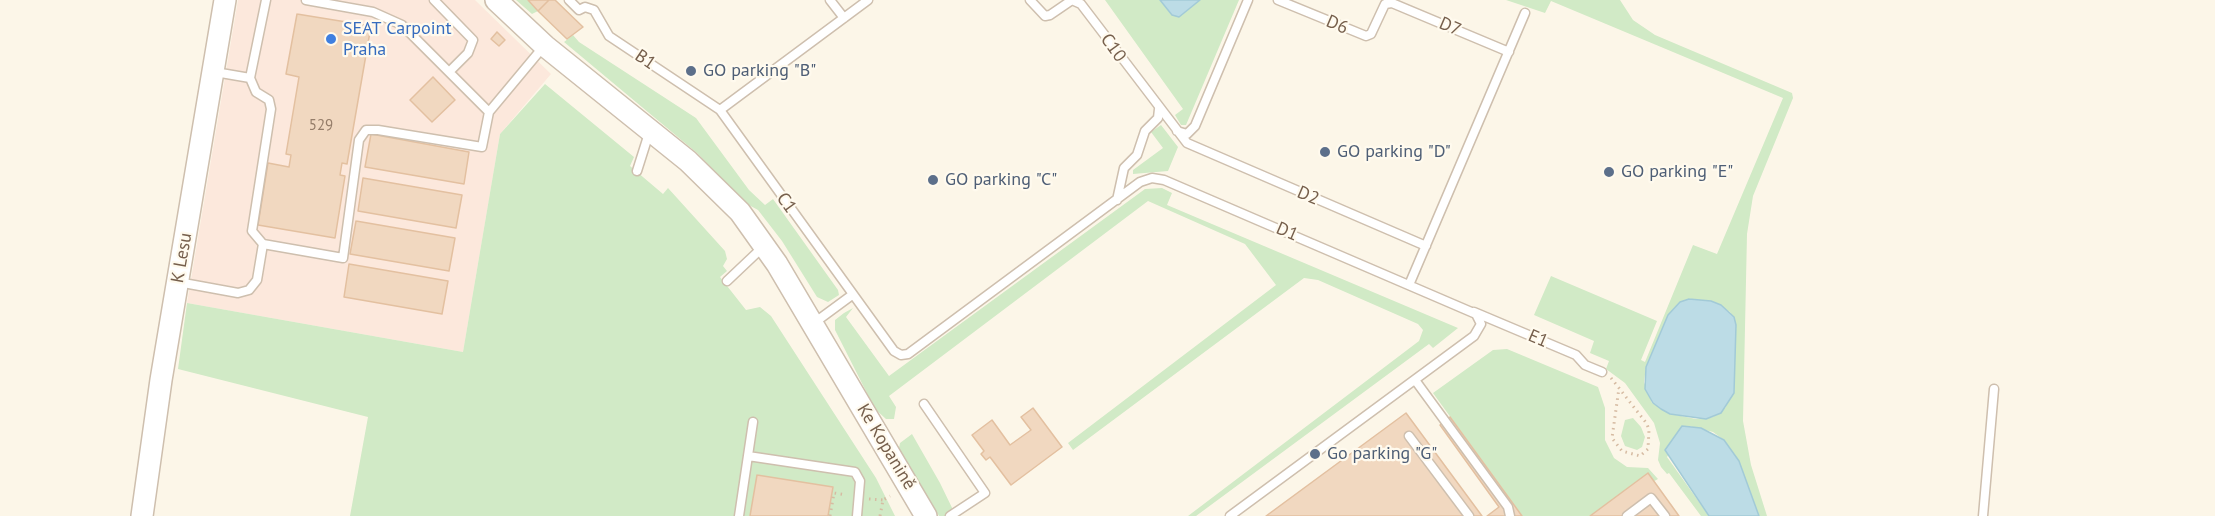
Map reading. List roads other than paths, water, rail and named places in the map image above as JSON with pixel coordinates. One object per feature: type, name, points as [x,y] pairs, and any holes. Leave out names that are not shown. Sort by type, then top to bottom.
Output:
[{"type":"street","name":"K Lesu","points":[[142,516],[146,474],[225,0]]},
{"type":"street","name":"Ke Kopanině","points":[[496,0],[544,46],[650,130],[724,194],[765,245],[926,516]]},
{"type":"lane","points":[[266,0],[250,78],[256,92],[269,100],[271,110],[252,231],[263,243],[343,258],[359,140],[366,130],[482,147],[489,112],[544,46]]},
{"type":"lane","points":[[306,0],[388,17],[402,26],[489,112]]},
{"type":"lane","points":[[434,0],[473,40],[468,53],[449,72]]},
{"type":"lane","name":"B1","points":[[569,0],[579,10],[585,7],[594,10],[609,36],[720,110]]},
{"type":"lane","points":[[830,0],[844,18]]},
{"type":"lane","points":[[720,110],[867,0]]},
{"type":"lane","name":"C10","points":[[1030,0],[1039,13],[1050,15],[1072,0],[1081,4],[1159,109],[1190,146]]},
{"type":"lane","points":[[1176,130],[1187,134],[1195,126],[1248,0]]},
{"type":"lane","name":"D6","points":[[1278,0],[1362,36],[1371,34],[1383,6],[1392,3]]},
{"type":"lane","name":"D7","points":[[1392,3],[1509,52]]},
{"type":"lane","points":[[1409,285],[1525,13]]},
{"type":"lane","points":[[213,71],[250,78]]},
{"type":"lane","points":[[1116,201],[1124,168],[1137,155],[1145,131],[1158,118],[1159,109]]},
{"type":"lane","name":"C1","points":[[720,110],[894,351],[906,355],[1116,201]]},
{"type":"lane","points":[[637,171],[650,130]]},
{"type":"lane","name":"D2","points":[[1190,146],[1426,246]]},
{"type":"lane","name":"D1","points":[[1116,201],[1146,180],[1164,180],[1409,285]]},
{"type":"lane","points":[[178,282],[238,293],[249,290],[257,280],[263,243]]},
{"type":"lane","points":[[727,281],[765,245]]},
{"type":"lane","name":"E1","points":[[1409,285],[1576,354],[1585,365],[1602,372]]},
{"type":"lane","points":[[813,324],[852,295]]},
{"type":"lane","name":"E1","points":[[1415,380],[1478,333],[1480,324],[1478,317],[1471,310]]},
{"type":"lane","points":[[1230,516],[1415,380],[1508,507],[1510,516]]},
{"type":"lane","points":[[1983,516],[1994,389]]},
{"type":"lane","points":[[924,404],[985,493],[950,516]]},
{"type":"lane","points":[[739,516],[753,422]]},
{"type":"lane","points":[[1409,436],[1469,516]]},
{"type":"lane","points":[[748,456],[855,472],[860,481],[857,516]]},
{"type":"lane","points":[[1627,516],[1651,498],[1665,516]]},
{"type":"water","points":[[1160,0],[1200,0],[1179,17],[1172,15]]},
{"type":"water","points":[[1689,299],[1711,301],[1721,305],[1734,317],[1736,325],[1734,393],[1721,413],[1706,419],[1670,414],[1653,403],[1645,389],[1646,367],[1668,315],[1680,302]]},
{"type":"water","points":[[1682,426],[1701,428],[1724,440],[1739,461],[1759,516],[1709,516],[1665,450]]},
{"type":"place","name":"SEAT Carpoint Praha","points":[[331,39]]},
{"type":"place","name":"GO parking \"B\"","points":[[691,71]]},
{"type":"place","name":"GO parking \"D\"","points":[[1325,152]]},
{"type":"place","name":"GO parking \"E\"","points":[[1609,172]]},
{"type":"place","name":"GO parking \"C\"","points":[[933,180]]},
{"type":"place","name":"Go parking \"G\"","points":[[1315,454]]}]
